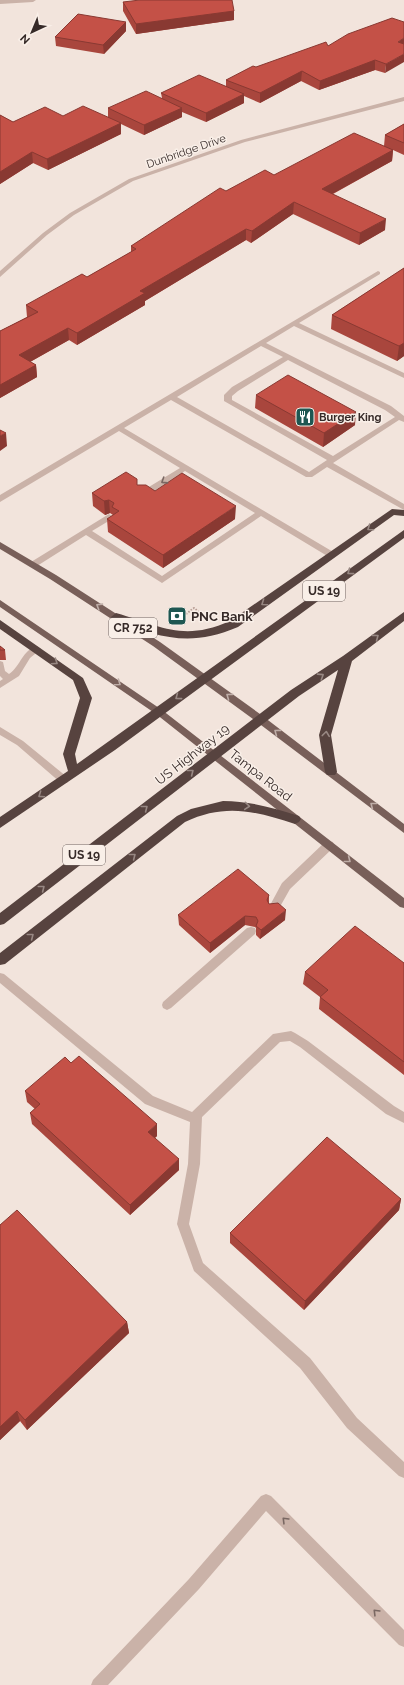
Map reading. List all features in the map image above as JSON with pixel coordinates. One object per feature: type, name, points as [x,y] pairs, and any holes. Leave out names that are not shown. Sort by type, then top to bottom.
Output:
[{"type":"highway","points":[[116,617],[159,632],[193,637],[221,631],[234,624],[392,512],[404,513]]},
{"type":"highway","name":"US 19","points":[[0,823],[69,777],[404,533]]},
{"type":"highway","name":"US Highway 19","points":[[0,920],[295,693],[348,659],[404,616]]},
{"type":"highway","points":[[0,624],[78,678],[86,698],[69,754],[69,777]]},
{"type":"highway","points":[[331,772],[325,735],[348,659]]},
{"type":"highway","points":[[0,960],[181,819],[196,810],[225,804],[257,807],[295,819]]},
{"type":"main road","name":"CR 752","points":[[0,545],[34,564],[116,617],[205,678],[331,772],[404,829]]},
{"type":"main road","name":"Tampa Road","points":[[0,603],[159,712],[404,904]]},
{"type":"street","points":[[0,2],[33,0]]},
{"type":"street","name":"Dunbridge Drive","points":[[0,275],[45,234],[72,214],[131,180],[243,141],[404,99]]},
{"type":"street","points":[[0,499],[263,344],[378,273]]},
{"type":"street","points":[[295,324],[404,376]]},
{"type":"street","points":[[172,397],[309,475],[401,418],[388,408],[263,344]]},
{"type":"street","points":[[288,357],[235,389],[228,395],[228,401],[404,507]]},
{"type":"street","points":[[120,428],[332,555]]},
{"type":"street","points":[[142,495],[186,467]]},
{"type":"street","points":[[86,531],[162,580],[261,513]]},
{"type":"street","points":[[34,564],[109,517]]},
{"type":"street","points":[[0,685],[16,674],[27,656],[37,650]]},
{"type":"street","points":[[0,670],[9,678]]},
{"type":"street","points":[[1,731],[69,777]]},
{"type":"street","points":[[273,909],[286,886],[329,845]]},
{"type":"street","points":[[167,1005],[251,931]]},
{"type":"street","points":[[0,978],[149,1100],[196,1119]]},
{"type":"street","points":[[404,1118],[390,1110],[304,1044],[291,1036],[277,1037],[196,1115],[194,1164],[183,1224],[198,1267],[305,1363],[352,1424],[404,1471]]},
{"type":"street","points":[[98,1685],[194,1584],[266,1501],[404,1640]]},
{"type":"building","points":[[140,0],[232,0],[234,11],[136,24],[123,2]]},
{"type":"building","points":[[78,14],[126,22],[103,45],[55,37]]},
{"type":"building","points":[[392,18],[404,22],[404,38],[398,42],[404,44],[404,54],[386,64],[375,60],[320,81],[302,71],[260,93],[226,80],[253,66],[256,67],[326,42],[328,46],[348,34]]},
{"type":"building","points":[[199,75],[244,94],[206,113],[161,93]]},
{"type":"building","points":[[146,91],[182,108],[144,125],[108,108]]},
{"type":"building","points":[[83,106],[121,123],[47,159],[32,152],[0,172],[0,115],[13,122],[45,107],[63,116]]},
{"type":"building","points":[[404,124],[404,143],[385,135]]},
{"type":"building","points":[[354,133],[393,150],[322,189],[386,219],[360,233],[294,202],[252,231],[246,229],[140,291],[145,293],[77,333],[68,328],[19,355],[36,365],[0,385],[0,331],[38,312],[26,305],[82,274],[87,277],[136,249],[131,246],[220,188],[226,191],[265,170],[274,175]]},
{"type":"building","points":[[404,268],[404,343],[399,346],[332,315]]},
{"type":"building","points":[[288,375],[356,412],[324,433],[256,395]]},
{"type":"building","points":[[0,430],[6,433],[0,436]]},
{"type":"building","points":[[126,472],[137,479],[137,485],[146,485],[155,491],[182,473],[236,506],[163,555],[107,519],[119,511],[112,507],[114,503],[109,500],[104,501],[92,493]]},
{"type":"building","points":[[238,869],[269,895],[267,900],[269,904],[278,903],[286,910],[261,930],[256,926],[258,921],[256,917],[245,916],[210,943],[178,915]]},
{"type":"building","points":[[355,926],[404,963],[404,1062],[320,997],[328,990],[305,972]]},
{"type":"building","points":[[79,1056],[157,1124],[148,1132],[179,1159],[130,1205],[30,1113],[40,1104],[25,1091],[65,1057],[71,1063]]},
{"type":"building","points":[[327,1137],[401,1199],[305,1301],[230,1233]]},
{"type":"building","points":[[17,1210],[127,1322],[25,1420],[17,1411],[0,1427],[0,1225]]},
{"type":"place","name":"Burger King","points":[[305,417]]},
{"type":"place","name":"PNC Bank","points":[[177,616]]}]
